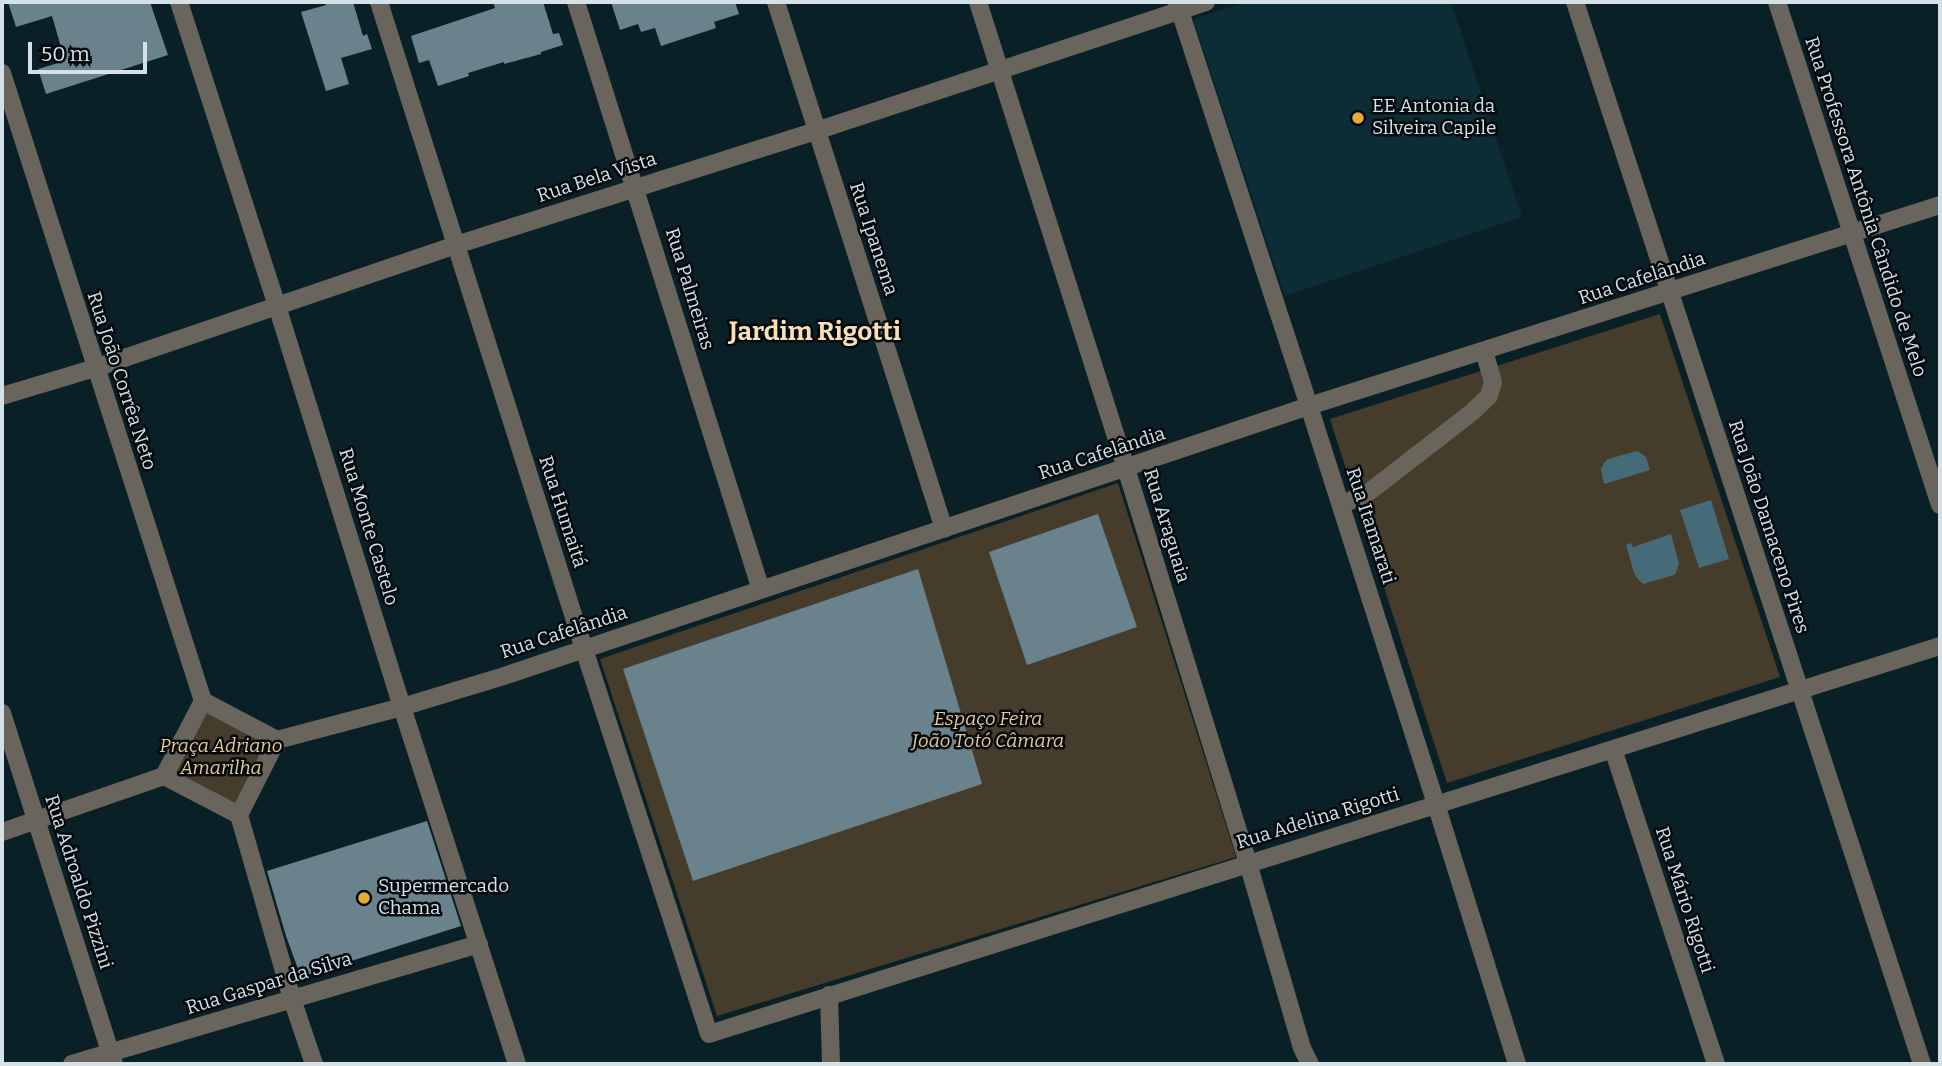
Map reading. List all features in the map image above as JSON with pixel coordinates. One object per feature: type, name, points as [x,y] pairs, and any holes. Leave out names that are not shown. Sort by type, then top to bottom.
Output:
[{"type":"street","name":"Rua Monte Castelo","points":[[179,2],[517,1064]]},
{"type":"street","name":"Rua Humaitá","points":[[379,2],[709,1034]]},
{"type":"street","name":"Rua Palmeiras","points":[[576,2],[761,590]]},
{"type":"street","name":"Rua Ipanema","points":[[776,2],[944,529]]},
{"type":"street","name":"Rua Araguaia","points":[[978,2],[1126,468],[1302,1048],[1310,1064]]},
{"type":"street","name":"Rua Bela Vista","points":[[2,396],[95,368],[456,245],[816,131],[1179,6],[1206,2]]},
{"type":"street","name":"Rua João Damaceno Pires","points":[[1575,2],[1922,1064]]},
{"type":"street","name":"Rua Professora Antônia Cândido de Melo","points":[[1777,2],[1940,505]]},
{"type":"street","name":"Rua Itamarati","points":[[1179,6],[1310,407],[1517,1064]]},
{"type":"street","name":"Rua João Corrêa Neto","points":[[2,73],[203,701]]},
{"type":"street","name":"Rua Cafelândia","points":[[277,740],[402,707],[584,649],[1310,407],[1940,205]]},
{"type":"street","points":[[1341,505],[1369,492],[1489,396],[1493,382],[1484,351]]},
{"type":"street","name":"Rua Adelina Rigotti","points":[[709,1034],[1940,646]]},
{"type":"street","points":[[2,832],[164,776],[203,701],[277,740],[239,815],[292,999],[314,1064]]},
{"type":"street","name":"Rua Adroaldo Pizzini","points":[[2,713],[112,1059]]},
{"type":"street","name":"Rua Mário Rigotti","points":[[1613,749],[1716,1064]]},
{"type":"street","points":[[164,776],[239,815]]},
{"type":"street","name":"Rua Gaspar da Silva","points":[[72,1064],[112,1059],[292,999],[479,944]]},
{"type":"street","points":[[829,995],[831,1064]]},
{"type":"shaded area","name":"EE Antonia da Silveira Capile","points":[[1246,2],[1451,2],[1522,217],[1285,296],[1193,19]]},
{"type":"shaded area","points":[[1637,451],[1646,457],[1650,470],[1604,484],[1601,469],[1608,459]]},
{"type":"shaded area","points":[[1711,500],[1729,559],[1699,568],[1680,510]]},
{"type":"shaded area","points":[[1671,534],[1679,563],[1677,570],[1674,575],[1643,584],[1634,573],[1626,545],[1631,543],[1633,547]]},
{"type":"green space","points":[[1660,314],[1780,677],[1447,783],[1330,419]]},
{"type":"green space","name":"Espaço Feira João Totó Câmara","points":[[1118,483],[1236,857],[717,1016],[600,659]]},
{"type":"green space","name":"Praça Adriano Amarilha","points":[[205,707],[273,743],[238,810],[170,774]]},
{"type":"building","points":[[8,2],[150,2],[168,55],[46,94],[38,69],[65,61],[52,16],[16,27]]},
{"type":"building","points":[[325,2],[353,2],[363,36],[367,34],[372,49],[341,58],[349,84],[326,91],[301,12],[326,5]]},
{"type":"building","points":[[493,2],[543,2],[553,34],[559,33],[563,45],[541,54],[468,73],[469,76],[438,86],[429,60],[419,63],[411,36],[495,8]]},
{"type":"building","points":[[611,2],[735,2],[739,14],[714,22],[716,28],[661,46],[655,28],[641,32],[638,24],[620,30]]},
{"type":"building","points":[[1098,514],[1137,627],[1027,665],[989,552]]},
{"type":"building","points":[[918,569],[982,784],[693,881],[623,669]]},
{"type":"building","name":"Supermercado Chama","points":[[427,821],[461,926],[301,977],[267,871]]},
{"type":"place","name":"EE Antonia da Silveira Capile","points":[[1358,118]]},
{"type":"place","name":"Supermercado Chama","points":[[364,898]]},
{"type":"district","name":"Jardim Rigotti","points":[[815,333]]}]
